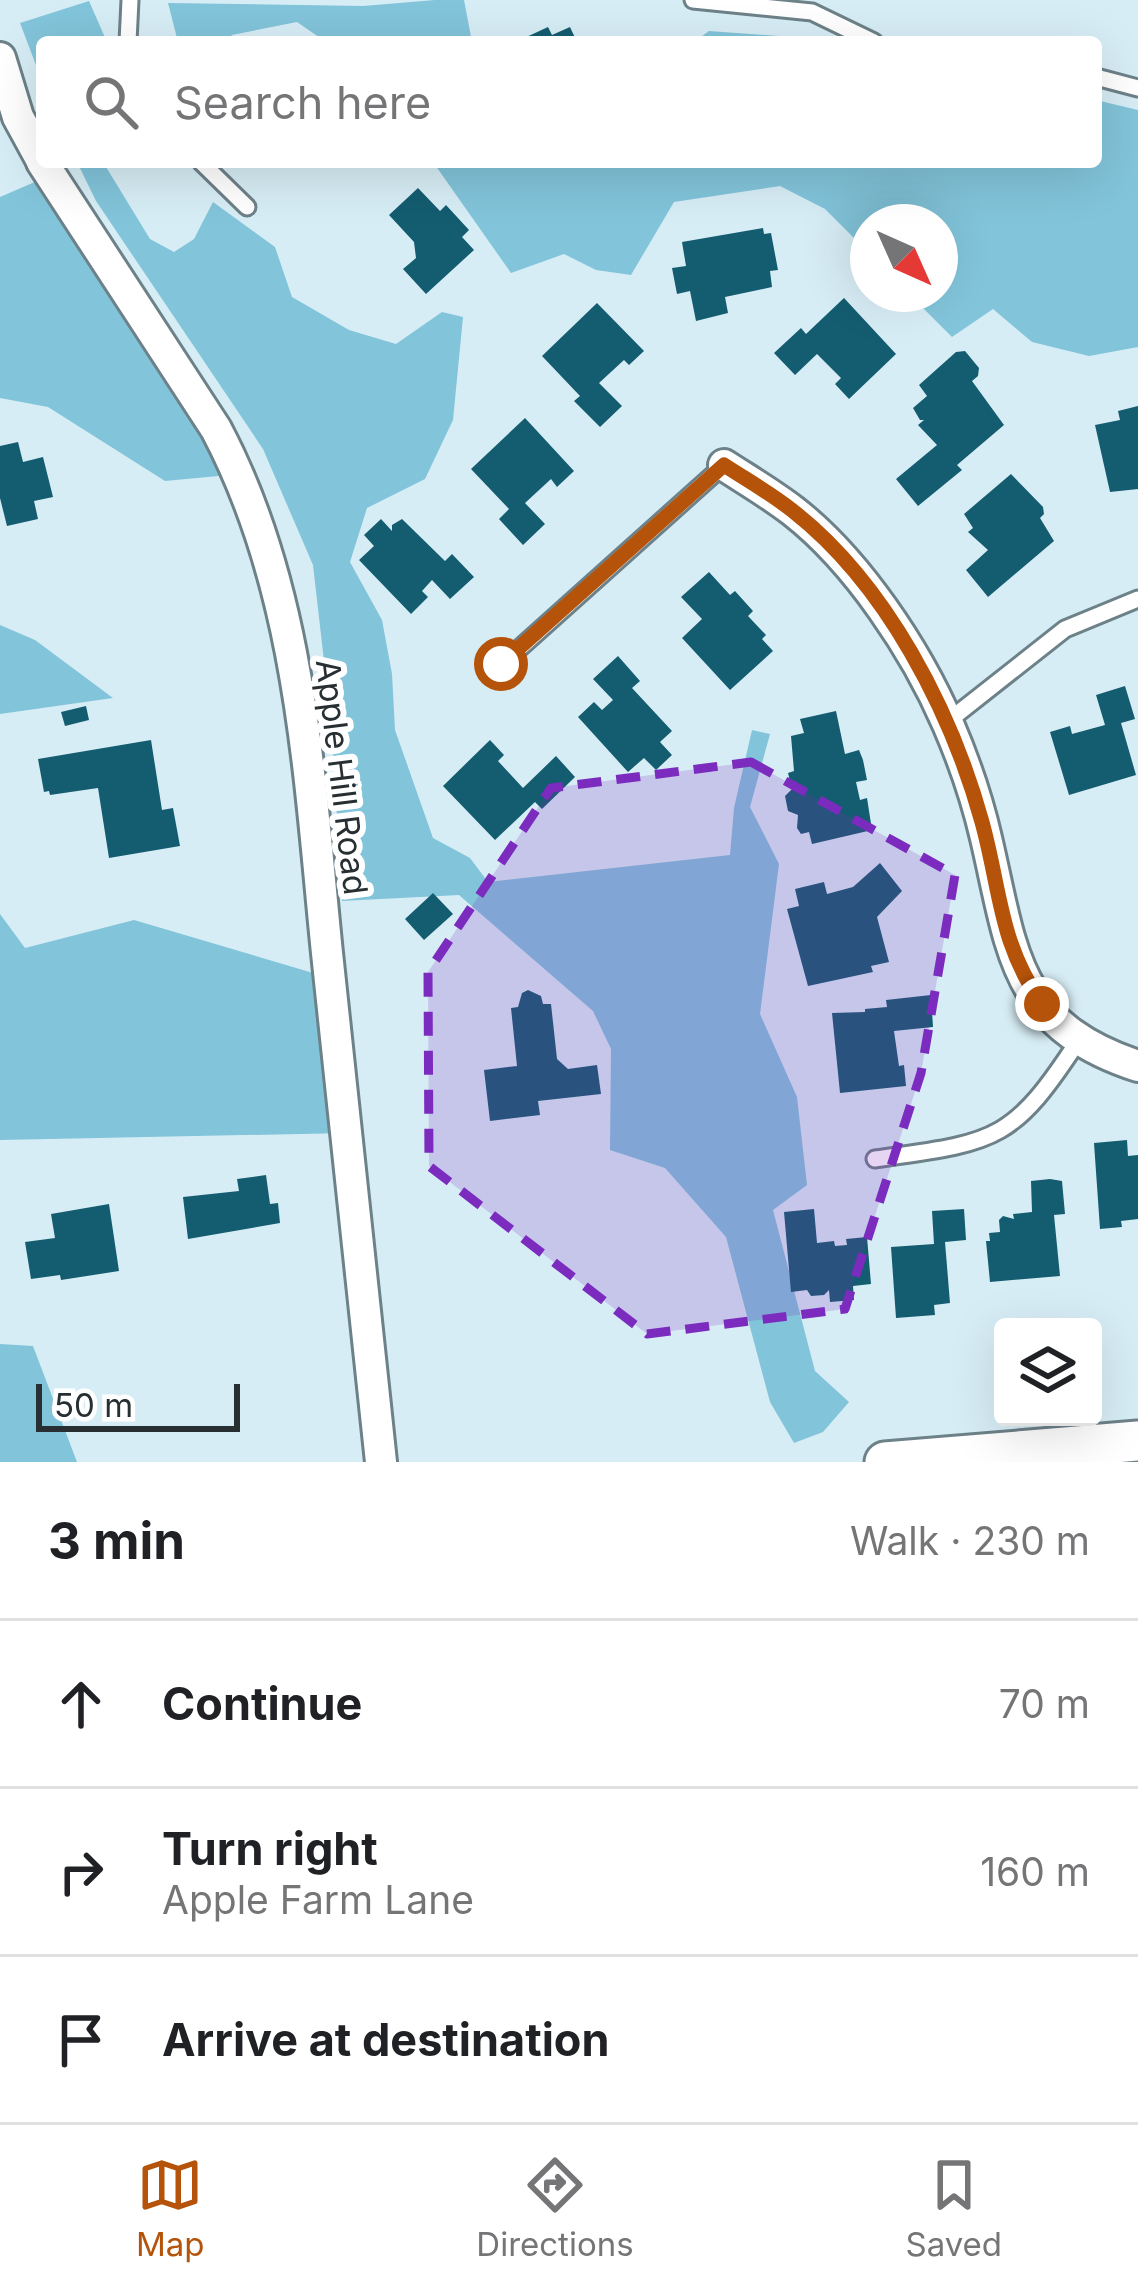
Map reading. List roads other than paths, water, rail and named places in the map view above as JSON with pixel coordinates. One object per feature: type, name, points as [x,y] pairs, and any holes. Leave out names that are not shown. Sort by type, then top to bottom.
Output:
[{"type":"street","name":"Apple Hill Road","points":[[0,58],[18,117],[36,151]]},
{"type":"street","name":"Apple Hill Road","points":[[46,168],[216,428],[240,474],[272,570],[302,714],[381,1462]]},
{"type":"street","points":[[724,465],[795,512],[849,567],[896,628],[947,722],[971,784],[1010,948],[1042,1004],[1099,1051],[1138,1066]]},
{"type":"street","points":[[885,1462],[1138,1442]]},
{"type":"lane","points":[[128,36],[130,0]]},
{"type":"lane","points":[[694,0],[812,12],[862,36]]},
{"type":"lane","points":[[1102,79],[1138,88]]},
{"type":"lane","points":[[207,168],[247,207]]},
{"type":"lane","points":[[501,664],[724,465]]},
{"type":"lane","points":[[947,722],[1064,629],[1138,599]]},
{"type":"lane","points":[[875,1159],[962,1147],[1005,1131],[1042,1096],[1080,1038]]}]
